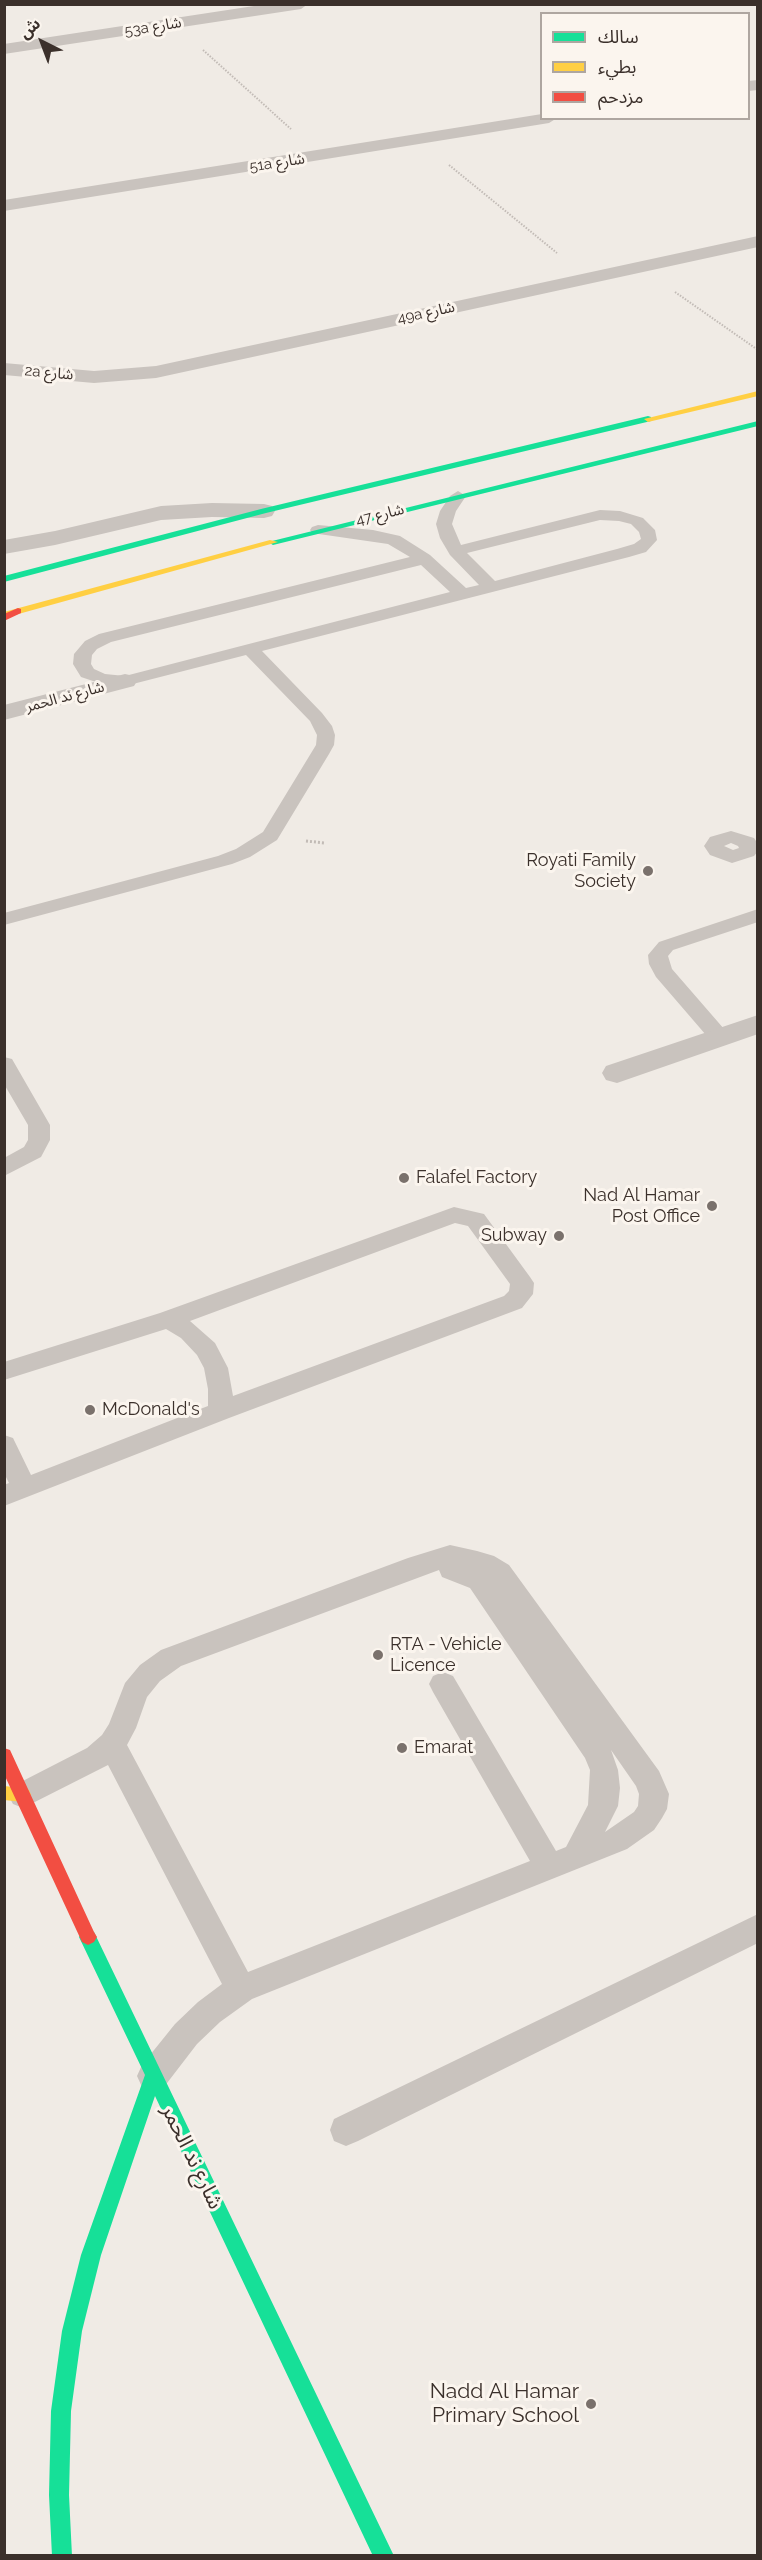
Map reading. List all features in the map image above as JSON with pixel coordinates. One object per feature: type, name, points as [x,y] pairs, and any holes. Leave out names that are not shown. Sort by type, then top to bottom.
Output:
[{"type":"street","name":"53a شارع","points":[[4,49],[179,18],[301,4]]},
{"type":"street","name":"51a شارع","points":[[4,206],[540,120]]},
{"type":"street","name":"49a شارع","points":[[94,377],[156,372],[758,241]]},
{"type":"street","name":"2a شارع","points":[[4,369],[94,377]]},
{"type":"street","name":"شارع 47","points":[[4,579],[264,511],[758,393]]},
{"type":"street","name":"شارع 47","points":[[9,615],[318,530],[751,426]]},
{"type":"street","points":[[4,547],[56,538],[161,513],[212,510],[264,511]]},
{"type":"street","name":"شارع ند الحمر","points":[[4,713],[125,681]]},
{"type":"street","points":[[617,1072],[758,1024]]},
{"type":"street","name":"شارع ند الحمر","points":[[4,1755],[14,1794],[153,2076],[384,2556]]},
{"type":"street","points":[[62,2556],[59,2495],[61,2411],[72,2331],[90,2255],[153,2076]]},
{"type":"lane","points":[[458,496],[448,511],[444,524],[448,538],[456,550],[492,588]]},
{"type":"lane","points":[[424,559],[113,636],[91,645],[83,654],[82,663],[87,673],[102,679],[125,681],[464,596],[640,548],[649,540],[647,530],[637,522],[620,516],[600,515],[456,550]]},
{"type":"lane","points":[[318,530],[384,537],[411,549],[464,596]]},
{"type":"lane","points":[[4,919],[225,860],[250,849],[270,836],[325,745],[326,735],[316,717],[251,650]]},
{"type":"lane","points":[[720,1037],[663,972],[658,964],[658,955],[666,946],[758,915]]},
{"type":"lane","points":[[4,1064],[39,1125],[39,1140],[33,1152],[4,1167]]},
{"type":"lane","points":[[4,1371],[169,1319],[454,1215],[476,1220],[522,1284],[521,1294],[513,1302],[220,1411],[14,1491],[4,1445]]},
{"type":"lane","points":[[169,1319],[190,1332],[206,1349],[216,1368],[221,1389],[220,1411]]},
{"type":"lane","points":[[14,1794],[97,1757],[112,1744],[122,1728],[135,1691],[150,1672],[171,1658],[388,1588],[418,1566],[450,1556],[485,1564],[499,1573],[649,1780],[654,1794],[652,1809],[644,1821],[617,1840],[241,1989],[209,2012],[186,2034],[153,2076]]},
{"type":"lane","points":[[418,1566],[449,1568],[465,1572],[480,1580],[598,1754],[604,1770],[603,1806],[577,1855]]},
{"type":"lane","points":[[443,1684],[549,1866]]},
{"type":"lane","points":[[112,1744],[241,1989]]},
{"type":"lane","points":[[346,2130],[758,1928]]},
{"type":"path","points":[[179,18],[322,156]]},
{"type":"path","points":[[418,140],[587,278]]},
{"type":"path","points":[[640,267],[758,351]]},
{"type":"traffic: fast","points":[[4,579],[264,511],[648,419]]},
{"type":"traffic: fast","points":[[273,542],[758,423]]},
{"type":"traffic: fast","points":[[88,1937],[384,2556]]},
{"type":"traffic: fast","points":[[62,2556],[59,2495],[61,2411],[72,2331],[91,2255],[153,2076]]},
{"type":"traffic: slow","points":[[648,419],[758,393]]},
{"type":"traffic: slow","points":[[4,615],[273,542]]},
{"type":"traffic: slow","points":[[4,1793],[23,1795]]},
{"type":"traffic: jam","points":[[4,618],[18,611]]},
{"type":"traffic: jam","points":[[4,1755],[88,1937]]},
{"type":"place","name":"Royati Family Society","points":[[648,871]]},
{"type":"place","name":"Falafel Factory","points":[[404,1178]]},
{"type":"place","name":"Nad Al Hamar Post Office","points":[[712,1206]]},
{"type":"place","name":"Subway","points":[[559,1236]]},
{"type":"place","name":"McDonald's","points":[[90,1410]]},
{"type":"place","name":"RTA - Vehicle Licence","points":[[378,1655]]},
{"type":"place","name":"Emarat","points":[[402,1748]]},
{"type":"place","name":"Nadd Al Hamar Primary School","points":[[591,2404]]}]
